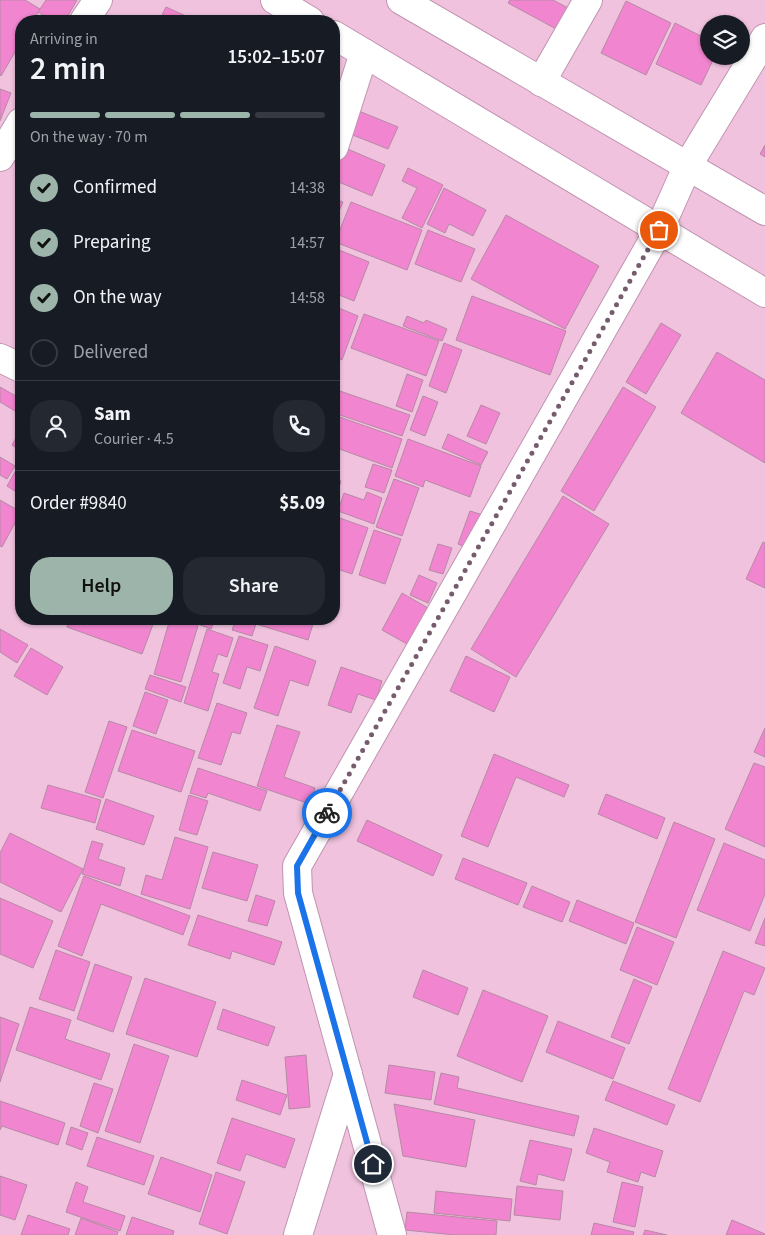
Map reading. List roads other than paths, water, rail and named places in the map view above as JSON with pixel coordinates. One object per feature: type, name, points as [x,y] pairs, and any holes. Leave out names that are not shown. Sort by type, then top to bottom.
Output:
[{"type":"main road","points":[[88,15],[98,0]]},
{"type":"main road","points":[[275,0],[300,15]]},
{"type":"main road","points":[[401,0],[765,211]]},
{"type":"main road","points":[[541,82],[588,0]]},
{"type":"main road","points":[[392,1235],[298,893],[297,866],[659,230],[688,166],[765,38]]},
{"type":"main road","points":[[340,39],[765,293]]},
{"type":"main road","points":[[340,128],[364,53]]},
{"type":"main road","points":[[0,157],[15,132]]},
{"type":"main road","points":[[0,358],[15,365]]},
{"type":"main road","points":[[298,1235],[348,1074]]}]
